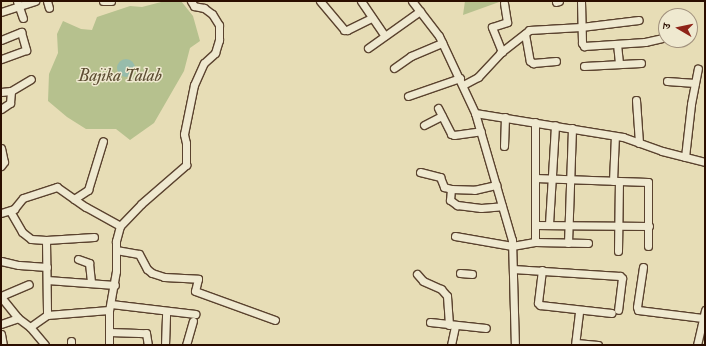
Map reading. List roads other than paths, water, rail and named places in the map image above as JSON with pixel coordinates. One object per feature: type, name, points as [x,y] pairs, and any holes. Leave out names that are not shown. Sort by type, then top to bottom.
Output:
[{"type":"street","points":[[1,12],[18,4],[35,1]]},
{"type":"street","points":[[103,1],[111,1]]},
{"type":"street","points":[[109,345],[110,307],[115,285],[117,232],[120,226],[141,204],[186,165],[186,143],[184,134],[194,85],[204,63],[215,53],[220,40],[219,26],[212,14],[208,9],[194,6],[191,1]]},
{"type":"street","points":[[320,1],[344,30],[372,18]]},
{"type":"street","points":[[361,1],[385,36]]},
{"type":"street","points":[[580,1],[582,43],[584,46],[645,42],[658,39]]},
{"type":"street","points":[[502,52],[492,27],[507,22],[504,3]]},
{"type":"street","points":[[18,4],[23,18]]},
{"type":"street","points":[[368,48],[385,36],[417,5],[442,43],[460,78],[475,112],[481,131],[512,246],[515,345]]},
{"type":"street","points":[[463,85],[478,77],[502,52],[529,30],[581,27],[639,20]]},
{"type":"street","points":[[1,40],[21,32],[26,50],[1,59]]},
{"type":"street","points":[[525,34],[530,61],[533,63],[556,61]]},
{"type":"street","points":[[394,68],[411,56],[442,43]]},
{"type":"street","points":[[617,44],[618,64]]},
{"type":"street","points":[[584,66],[641,63]]},
{"type":"street","points":[[685,157],[690,104],[698,69]]},
{"type":"street","points":[[408,96],[460,78]]},
{"type":"street","points":[[1,92],[11,91],[31,79]]},
{"type":"street","points":[[667,81],[695,83]]},
{"type":"street","points":[[1,109],[10,103],[11,91]]},
{"type":"street","points":[[636,100],[639,143]]},
{"type":"street","points":[[438,108],[451,134],[454,135],[481,131]]},
{"type":"street","points":[[475,112],[615,136],[705,162]]},
{"type":"street","points":[[424,126],[442,116]]},
{"type":"street","points":[[504,146],[505,117]]},
{"type":"street","points":[[535,122],[535,242]]},
{"type":"street","points":[[549,224],[551,178],[556,125]]},
{"type":"street","points":[[568,242],[572,128]]},
{"type":"street","points":[[615,136],[619,225],[618,251]]},
{"type":"street","points":[[74,199],[88,190],[103,141]]},
{"type":"street","points":[[1,148],[4,162],[1,166]]},
{"type":"street","points":[[420,172],[440,177],[444,187],[451,189],[474,190],[496,185]]},
{"type":"street","points":[[535,178],[648,182],[648,246]]},
{"type":"street","points":[[1,213],[10,211],[23,198],[57,187],[74,199],[120,226]]},
{"type":"street","points":[[451,189],[450,200],[457,205],[481,208],[502,206]]},
{"type":"street","points":[[10,211],[26,236],[36,240],[94,237]]},
{"type":"street","points":[[535,225],[648,226]]},
{"type":"street","points":[[455,236],[512,246],[535,242],[588,243]]},
{"type":"street","points":[[46,240],[47,315]]},
{"type":"street","points":[[116,250],[139,254],[147,269],[152,273],[164,277],[198,279],[195,291],[275,320]]},
{"type":"street","points":[[78,259],[89,263],[91,283]]},
{"type":"street","points":[[1,261],[19,265],[47,267]]},
{"type":"street","points":[[643,267],[637,307],[638,310],[703,318]]},
{"type":"street","points":[[513,269],[542,270],[620,276],[622,278],[615,312],[579,310],[539,304],[542,270]]},
{"type":"street","points":[[460,273],[472,274]]},
{"type":"street","points":[[417,274],[423,281],[441,290],[447,296],[452,325],[451,345]]},
{"type":"street","points":[[47,280],[115,285]]},
{"type":"street","points":[[29,284],[1,297],[18,318],[30,327],[45,345]]},
{"type":"street","points":[[30,327],[47,315],[110,307],[166,310],[194,317],[186,345]]},
{"type":"street","points":[[165,345],[166,310]]},
{"type":"street","points":[[579,310],[575,344],[598,345]]},
{"type":"street","points":[[697,345],[705,310]]},
{"type":"street","points":[[1,324],[18,318]]},
{"type":"street","points":[[430,322],[486,328]]},
{"type":"street","points":[[109,332],[146,333],[148,345]]},
{"type":"street","points":[[1,334],[3,345]]},
{"type":"park label","name":"Bajika Talab","points":[[120,76]]}]
